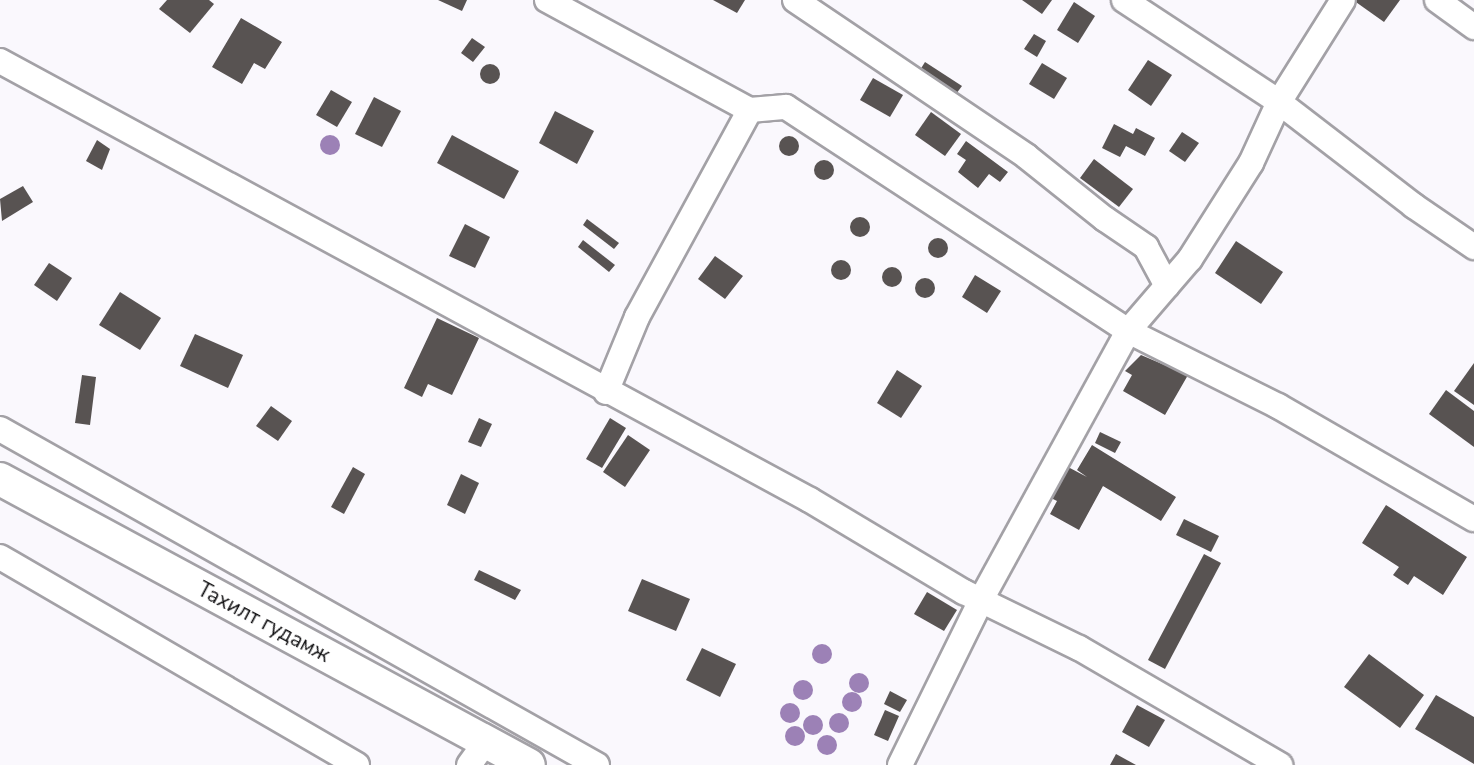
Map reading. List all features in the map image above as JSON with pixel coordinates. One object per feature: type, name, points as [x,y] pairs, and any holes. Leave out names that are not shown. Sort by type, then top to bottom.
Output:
[{"type":"main road","name":"Тахилт гудамж","points":[[0,479],[478,753],[529,765]]},
{"type":"street","points":[[547,0],[750,110],[786,107],[1128,331],[1278,406],[1474,519]]},
{"type":"street","points":[[795,0],[1026,156],[1105,219],[1146,247],[1167,286]]},
{"type":"street","points":[[1124,0],[1279,102],[1414,206],[1474,247]]},
{"type":"street","points":[[900,765],[982,598],[1128,331],[1190,259],[1251,163],[1279,102],[1343,0]]},
{"type":"street","points":[[1437,0],[1474,27]]},
{"type":"street","points":[[0,61],[810,500],[912,564],[1079,648],[1280,765]]},
{"type":"street","points":[[606,391],[637,317],[750,110]]},
{"type":"street","points":[[0,429],[597,765]]},
{"type":"street","points":[[0,557],[357,765]]},
{"type":"building","points":[[167,0],[209,0],[214,4],[190,33],[159,9]]},
{"type":"building","points":[[438,0],[467,0],[462,11]]},
{"type":"building","points":[[713,0],[745,0],[737,13]]},
{"type":"building","points":[[1022,0],[1052,0],[1042,14]]},
{"type":"building","points":[[1353,0],[1400,0],[1384,22]]},
{"type":"building","points":[[1074,2],[1095,16],[1078,43],[1057,30]]},
{"type":"building","points":[[241,18],[282,42],[265,69],[254,63],[242,84],[212,67]]},
{"type":"building","points":[[1034,34],[1046,41],[1037,57],[1024,49]]},
{"type":"building","points":[[472,38],[485,47],[473,62],[461,53]]},
{"type":"building","points":[[1148,60],[1172,75],[1151,106],[1128,90]]},
{"type":"building","points":[[925,62],[962,86],[956,94],[920,70]]},
{"type":"building","points":[[1042,63],[1067,78],[1054,99],[1029,84]]},
{"type":"building","points":[[486,64],[494,64],[500,74],[494,84],[486,84],[480,78],[480,70]]},
{"type":"building","points":[[873,78],[903,95],[890,117],[860,100]]},
{"type":"building","points":[[331,90],[352,102],[337,127],[316,115]]},
{"type":"building","points":[[374,97],[401,111],[382,147],[355,134]]},
{"type":"building","points":[[555,111],[594,131],[577,164],[539,143]]},
{"type":"building","points":[[931,112],[961,134],[945,156],[915,135]]},
{"type":"building","points":[[1114,124],[1133,134],[1136,128],[1155,138],[1145,156],[1126,146],[1120,157],[1102,148]]},
{"type":"building","points":[[1182,132],[1199,143],[1185,162],[1169,151]]},
{"type":"building","points":[[452,135],[519,171],[504,199],[437,163]]},
{"type":"building","points":[[789,136],[796,139],[799,146],[796,153],[789,156],[782,153],[779,146],[782,139]]},
{"type":"building","points":[[97,140],[110,149],[102,170],[86,161]]},
{"type":"building","points":[[966,141],[1008,172],[1000,182],[989,174],[978,188],[958,172],[966,160],[957,154]]},
{"type":"building","points":[[1094,159],[1133,189],[1119,207],[1080,178]]},
{"type":"building","points":[[824,160],[831,163],[834,170],[831,177],[824,180],[817,177],[814,170],[817,163]]},
{"type":"building","points":[[23,186],[33,202],[2,221],[0,199]]},
{"type":"building","points":[[860,217],[867,220],[870,227],[867,234],[860,237],[853,234],[850,227],[853,220]]},
{"type":"building","points":[[587,219],[619,243],[614,249],[583,225]]},
{"type":"building","points":[[465,224],[490,237],[475,268],[449,256]]},
{"type":"building","points":[[938,238],[945,241],[948,248],[945,255],[938,258],[931,255],[928,248],[931,241]]},
{"type":"building","points":[[583,240],[615,265],[609,272],[578,247]]},
{"type":"building","points":[[1236,241],[1283,272],[1261,304],[1215,273]]},
{"type":"building","points":[[715,256],[743,276],[725,299],[698,279]]},
{"type":"building","points":[[841,260],[848,263],[851,270],[848,277],[841,280],[834,277],[831,270],[834,263]]},
{"type":"building","points":[[49,263],[72,278],[57,301],[34,285]]},
{"type":"building","points":[[892,267],[899,270],[902,277],[899,284],[892,287],[885,284],[882,277],[885,270]]},
{"type":"building","points":[[975,275],[1001,291],[987,313],[962,297]]},
{"type":"building","points":[[925,278],[932,281],[935,288],[932,295],[925,298],[918,295],[915,288],[918,281]]},
{"type":"building","points":[[120,292],[161,318],[140,350],[99,325]]},
{"type":"building","points":[[437,318],[479,338],[452,395],[428,384],[422,397],[404,388]]},
{"type":"building","points":[[195,334],[243,355],[228,388],[180,366]]},
{"type":"building","points":[[1141,355],[1188,375],[1165,415],[1123,391],[1132,375],[1125,371]]},
{"type":"building","points":[[1474,363],[1474,405],[1454,391]]},
{"type":"building","points":[[897,370],[922,386],[901,418],[877,403]]},
{"type":"building","points":[[82,375],[96,377],[90,425],[75,423]]},
{"type":"building","points":[[1446,390],[1474,411],[1474,447],[1429,414]]},
{"type":"building","points":[[271,406],[292,421],[278,441],[256,426]]},
{"type":"building","points":[[479,418],[492,424],[481,447],[468,442]]},
{"type":"building","points":[[610,418],[626,428],[602,468],[586,459]]},
{"type":"building","points":[[1100,432],[1121,442],[1115,453],[1095,443]]},
{"type":"building","points":[[628,435],[650,450],[625,487],[603,472]]},
{"type":"building","points":[[1092,445],[1176,497],[1161,521],[1103,486],[1079,530],[1050,514],[1057,501],[1051,498],[1068,467],[1087,477],[1077,470]]},
{"type":"building","points":[[353,467],[365,474],[344,514],[331,507]]},
{"type":"building","points":[[461,474],[479,483],[465,514],[447,505]]},
{"type":"building","points":[[1386,505],[1467,557],[1443,595],[1414,576],[1408,585],[1393,575],[1399,567],[1362,543]]},
{"type":"building","points":[[1184,519],[1219,536],[1211,552],[1176,535]]},
{"type":"building","points":[[1204,554],[1221,563],[1165,669],[1148,660]]},
{"type":"building","points":[[479,570],[521,590],[515,600],[474,580]]},
{"type":"building","points":[[642,579],[690,599],[676,631],[628,611]]},
{"type":"building","points":[[927,592],[957,610],[944,631],[914,614]]},
{"type":"building","points":[[702,648],[736,664],[720,697],[686,680]]},
{"type":"building","points":[[1369,654],[1424,695],[1400,728],[1344,687]]},
{"type":"building","points":[[890,691],[907,700],[900,712],[884,704]]},
{"type":"building","points":[[1436,695],[1474,717],[1474,764],[1415,729]]},
{"type":"building","points":[[1137,705],[1165,720],[1149,747],[1122,732]]},
{"type":"building","points":[[885,710],[899,716],[888,741],[874,735]]},
{"type":"building","points":[[1116,754],[1136,765],[1110,765]]}]
